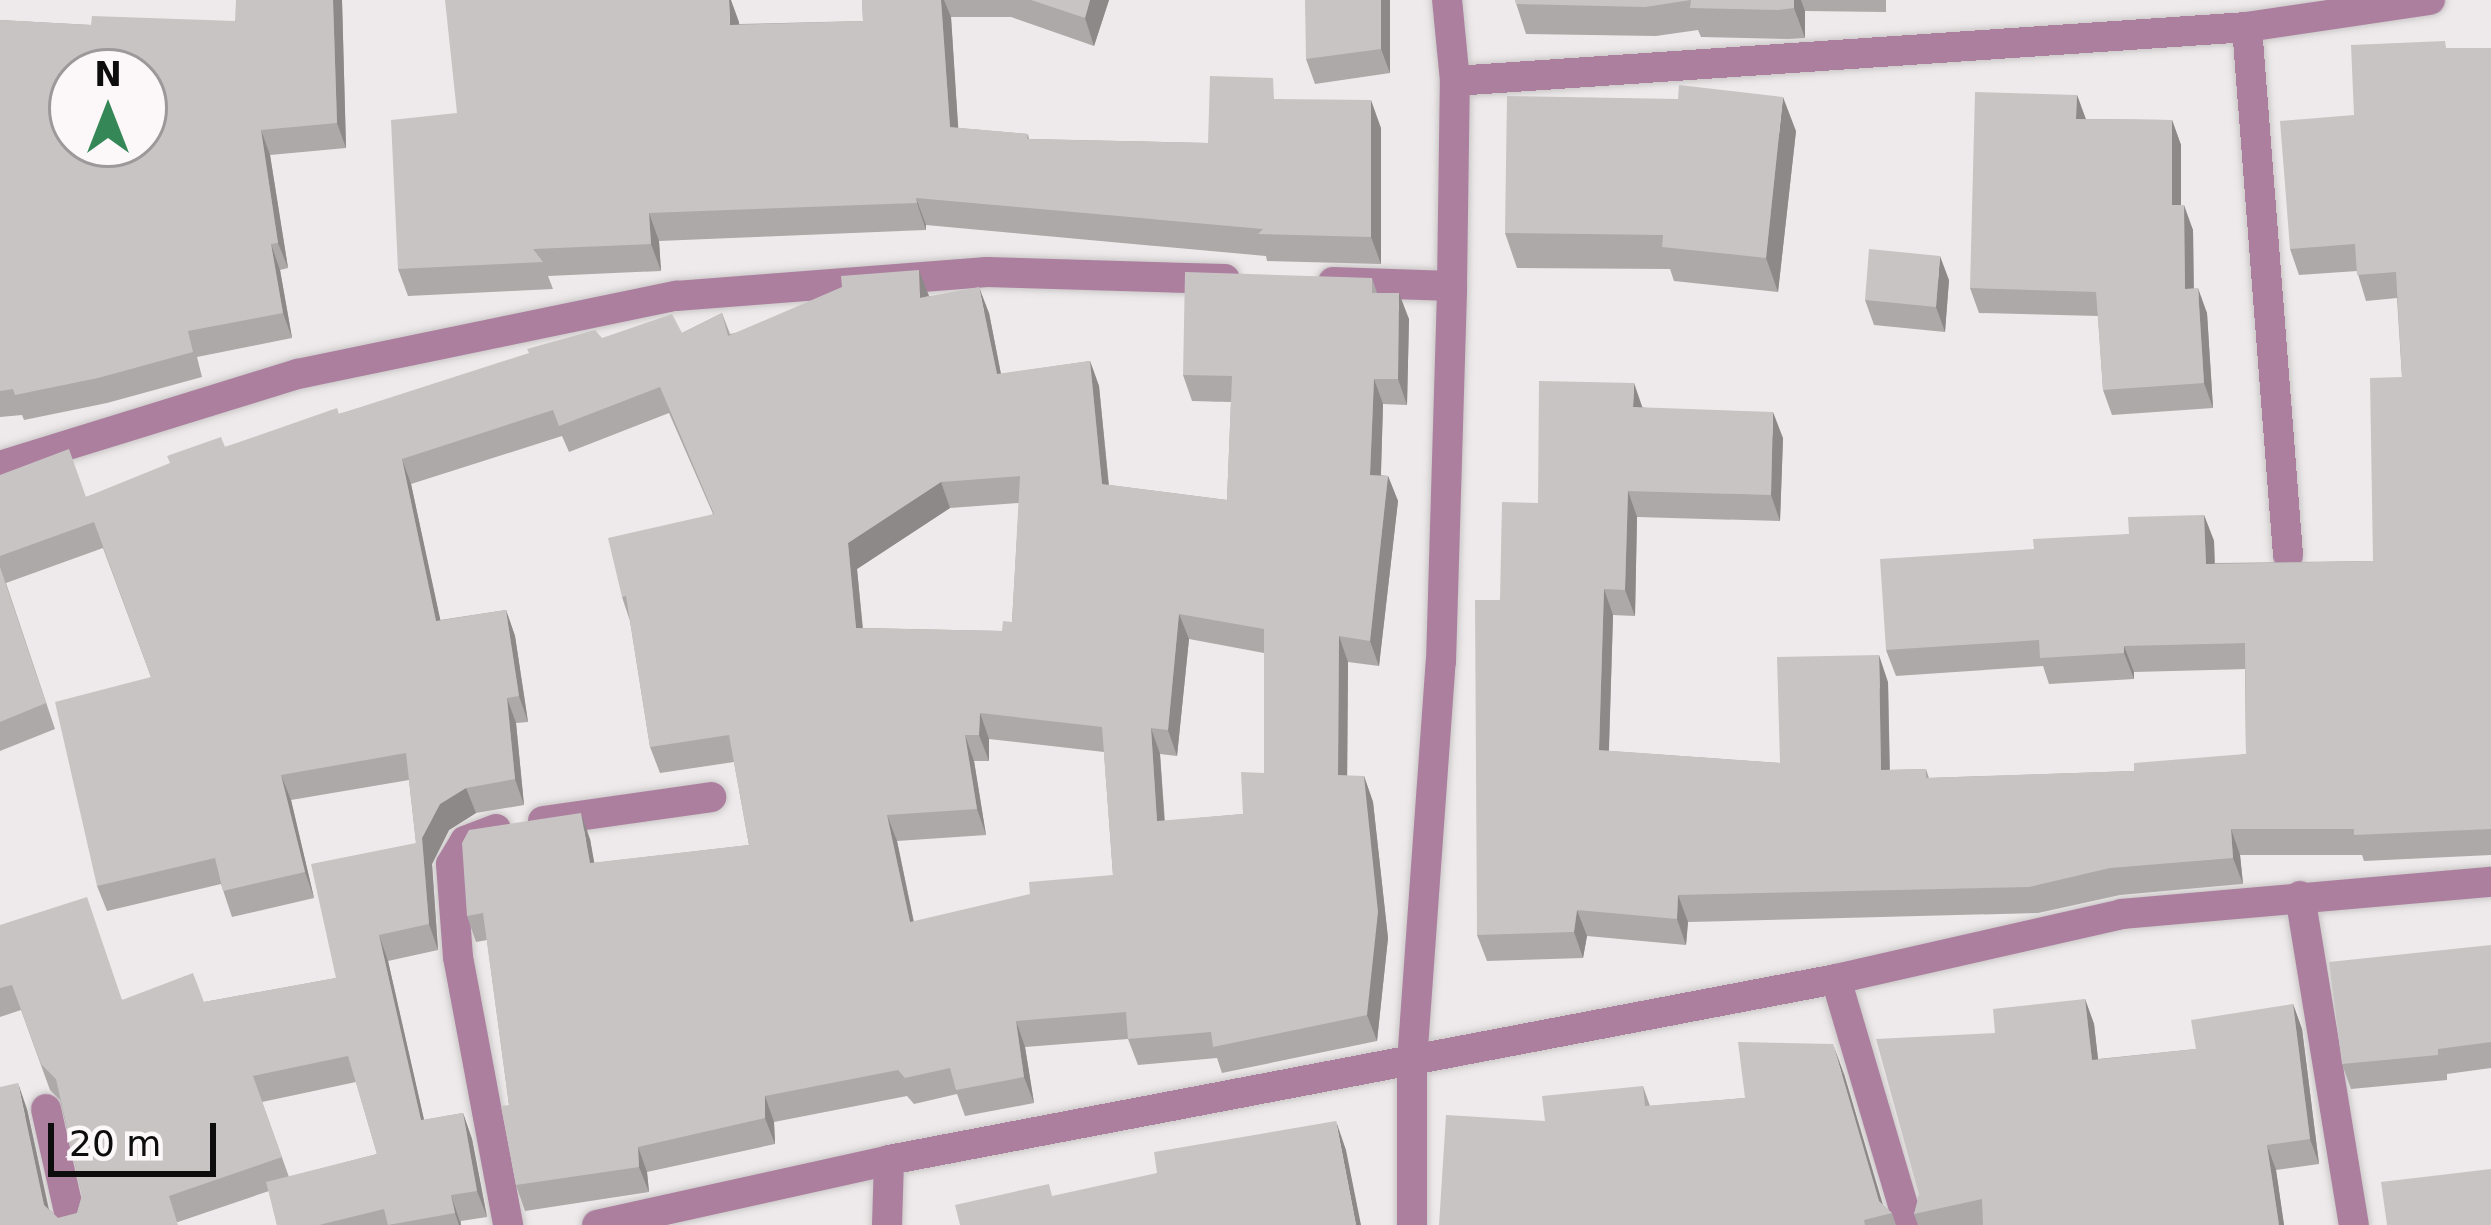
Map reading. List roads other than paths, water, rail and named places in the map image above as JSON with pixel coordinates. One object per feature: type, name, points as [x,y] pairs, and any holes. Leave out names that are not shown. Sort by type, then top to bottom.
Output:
[{"type":"street","points":[[1412,1225],[1412,1063],[1440,685],[1452,286],[1455,81],[1448,0]]},
{"type":"street","points":[[1455,81],[2247,27],[2430,0]]},
{"type":"street","points":[[2247,27],[2288,555]]},
{"type":"street","points":[[0,466],[298,374],[676,296],[987,272],[1266,280]]},
{"type":"street","points":[[1312,282],[1452,286]]},
{"type":"street","points":[[508,1225],[458,958],[451,864],[465,842],[484,831],[711,797]]},
{"type":"street","points":[[597,1225],[889,1160],[1836,979],[2122,914],[2491,882]]},
{"type":"street","points":[[2300,896],[2354,1225]]},
{"type":"street","points":[[1836,979],[1909,1225]]},
{"type":"street","points":[[46,1108],[72,1225]]},
{"type":"street","points":[[887,1225],[889,1160]]}]
